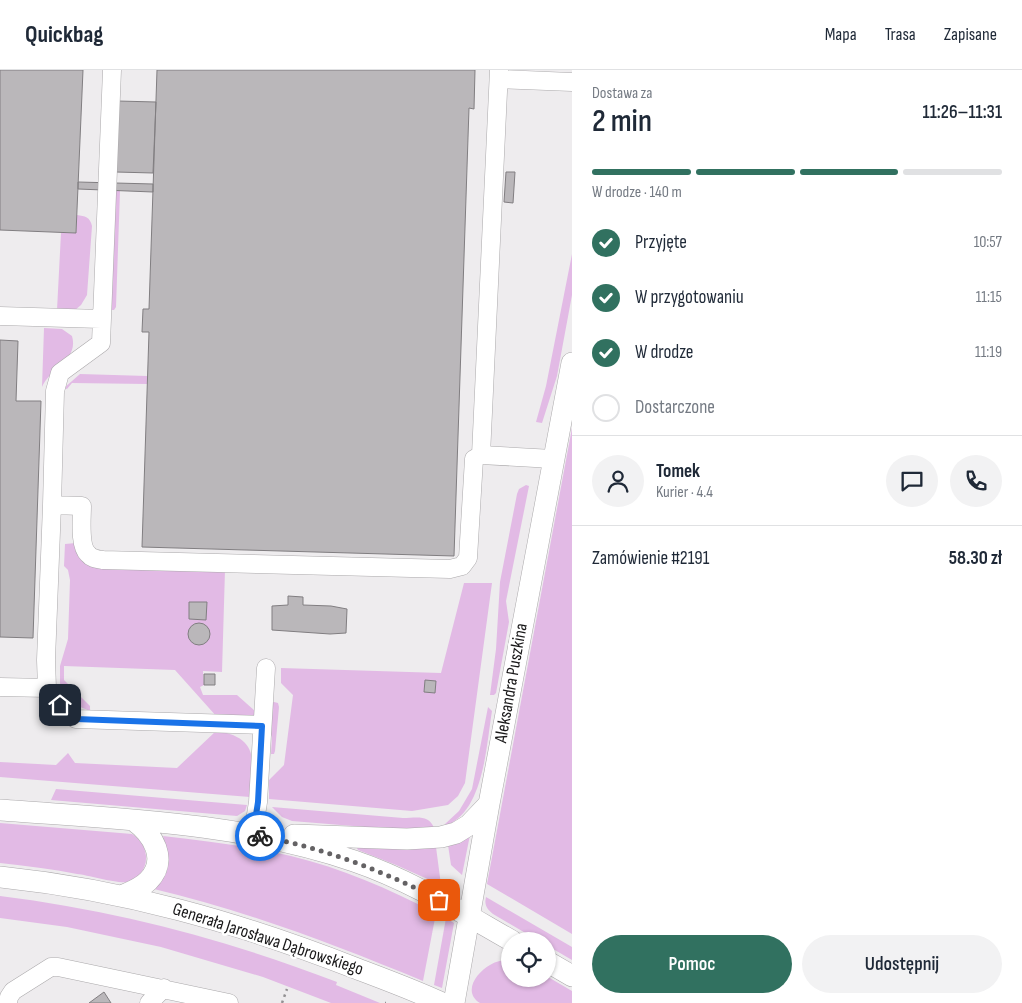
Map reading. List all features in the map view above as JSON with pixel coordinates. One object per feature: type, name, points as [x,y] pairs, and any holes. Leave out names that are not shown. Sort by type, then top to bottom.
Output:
[{"type":"main road","name":"Aleksandra Puszkina","points":[[454,1003],[489,804],[572,363]]},
{"type":"main road","points":[[253,834],[406,839],[441,837],[456,833],[469,825],[489,804]]},
{"type":"main road","points":[[0,810],[133,820],[253,834],[288,841],[356,862],[412,886],[501,935]]},
{"type":"main road","points":[[124,895],[140,888],[149,880],[156,865],[156,849],[150,834],[133,820]]},
{"type":"main road","name":"Generała Jarosława Dąbrowskiego","points":[[0,877],[76,886],[124,895],[198,914],[288,942],[442,1003]]},
{"type":"main road","points":[[556,967],[572,976]]},
{"type":"lane","points":[[112,70],[101,343],[60,373],[55,391],[46,660],[47,688],[69,716],[76,719],[262,726]]},
{"type":"lane","points":[[481,454],[499,74],[572,82]]},
{"type":"lane","points":[[0,316],[101,319]]},
{"type":"lane","points":[[52,505],[82,506],[83,545],[86,553],[92,558],[103,560],[450,569],[462,566],[468,558],[474,459],[481,454],[553,459]]},
{"type":"lane","points":[[253,834],[258,802],[266,668]]},
{"type":"lane","points":[[0,687],[47,688]]},
{"type":"lane","points":[[8,1003],[13,991],[50,967],[164,988],[228,1003]]},
{"type":"lane","points":[[149,1003],[164,988]]},
{"type":"path","points":[[282,1003],[287,989]]},
{"type":"shaded area","points":[[113,190],[120,191],[116,307],[114,310],[110,310]]},
{"type":"shaded area","points":[[77,215],[87,217],[92,226],[87,295],[81,305],[74,311],[57,310],[61,233],[76,233]]},
{"type":"shaded area","points":[[572,254],[572,295],[557,376],[542,423],[536,422],[546,386]]},
{"type":"shaded area","points":[[44,328],[62,329],[72,336],[73,344],[68,358],[51,374],[42,387]]},
{"type":"shaded area","points":[[80,374],[147,376],[147,384],[72,383],[67,389],[64,388]]},
{"type":"shaded area","points":[[572,428],[572,934],[487,884]]},
{"type":"shaded area","points":[[526,485],[529,486],[506,601],[509,622],[496,693],[490,695],[496,649],[500,582],[517,494],[519,489]]},
{"type":"shaded area","points":[[76,543],[79,555],[225,570],[222,672],[203,671],[204,685],[200,687],[203,695],[237,695],[255,711],[256,718],[217,717],[175,670],[64,666],[64,680],[90,706],[90,711],[68,702],[62,693],[60,683],[60,666],[68,639],[70,580],[68,570],[64,566],[65,544]]},
{"type":"shaded area","points":[[464,583],[492,583],[465,783],[458,796],[448,805],[412,811],[269,799],[269,780],[284,765],[293,695],[281,683],[281,668],[441,673]]},
{"type":"shaded area","points":[[271,703],[278,703],[279,707],[275,751],[274,754],[271,754],[272,737],[267,726]]},
{"type":"shaded area","points":[[488,707],[492,711],[488,742],[476,792],[459,818],[446,826],[445,824],[459,811],[472,789]]},
{"type":"shaded area","points":[[216,731],[230,734],[240,739],[247,746],[253,763],[250,797],[0,777],[0,762],[56,765],[68,753],[75,763],[177,768]]},
{"type":"shaded area","points":[[56,789],[247,805],[245,811],[237,816],[51,800]]},
{"type":"shaded area","points":[[272,807],[422,818],[429,821],[434,828],[402,830],[292,821],[282,817]]},
{"type":"shaded area","points":[[0,823],[132,834],[143,846],[146,856],[145,865],[135,878],[131,881],[123,882],[0,863]]},
{"type":"shaded area","points":[[470,835],[462,875],[451,865],[448,845]]},
{"type":"shaded area","points":[[163,836],[275,852],[310,861],[365,880],[436,913],[423,981],[257,918],[154,889],[167,871],[168,852]]},
{"type":"shaded area","points":[[436,847],[441,885],[357,848]]},
{"type":"shaded area","points":[[0,896],[129,918],[212,940],[337,982],[336,985],[380,1003],[331,1003],[263,977],[161,947],[67,927],[0,918]]},
{"type":"shaded area","points":[[486,897],[546,932],[524,932],[493,914],[485,902]]},
{"type":"shaded area","points":[[446,918],[454,923],[442,988],[434,985]]},
{"type":"shaded area","points":[[556,938],[572,947],[572,960],[556,951]]},
{"type":"shaded area","points":[[500,961],[501,987],[556,987],[556,982],[572,991],[572,1003],[480,1003],[472,993],[473,982],[485,968]]},
{"type":"building","points":[[0,70],[83,70],[76,233],[0,230]]},
{"type":"building","points":[[157,70],[475,70],[474,109],[469,108],[454,556],[142,547],[149,332],[142,332],[143,309],[149,309]]},
{"type":"building","points":[[118,101],[156,102],[153,173],[116,172]]},
{"type":"building","points":[[506,172],[515,172],[513,203],[504,202]]},
{"type":"building","points":[[78,182],[153,184],[153,192],[78,189]]},
{"type":"building","points":[[0,340],[18,341],[16,401],[41,401],[33,638],[0,637]]},
{"type":"building","points":[[288,596],[303,597],[303,605],[331,606],[347,609],[346,633],[330,634],[272,630],[272,606],[288,605]]},
{"type":"building","points":[[189,602],[207,602],[206,620],[189,619]]},
{"type":"building","points":[[195,623],[203,623],[210,630],[210,638],[203,645],[195,645],[188,638],[188,630]]},
{"type":"building","points":[[204,674],[215,674],[215,685],[204,685]]},
{"type":"building","points":[[425,680],[436,681],[435,693],[424,692]]},
{"type":"building","points":[[104,992],[111,1003],[89,1003]]},
{"type":"way so far","points":[[260,836],[288,841],[356,862],[389,875],[439,900]]},
{"type":"route","points":[[60,705],[69,716],[76,719],[262,726],[258,802],[253,834],[260,836]]}]
